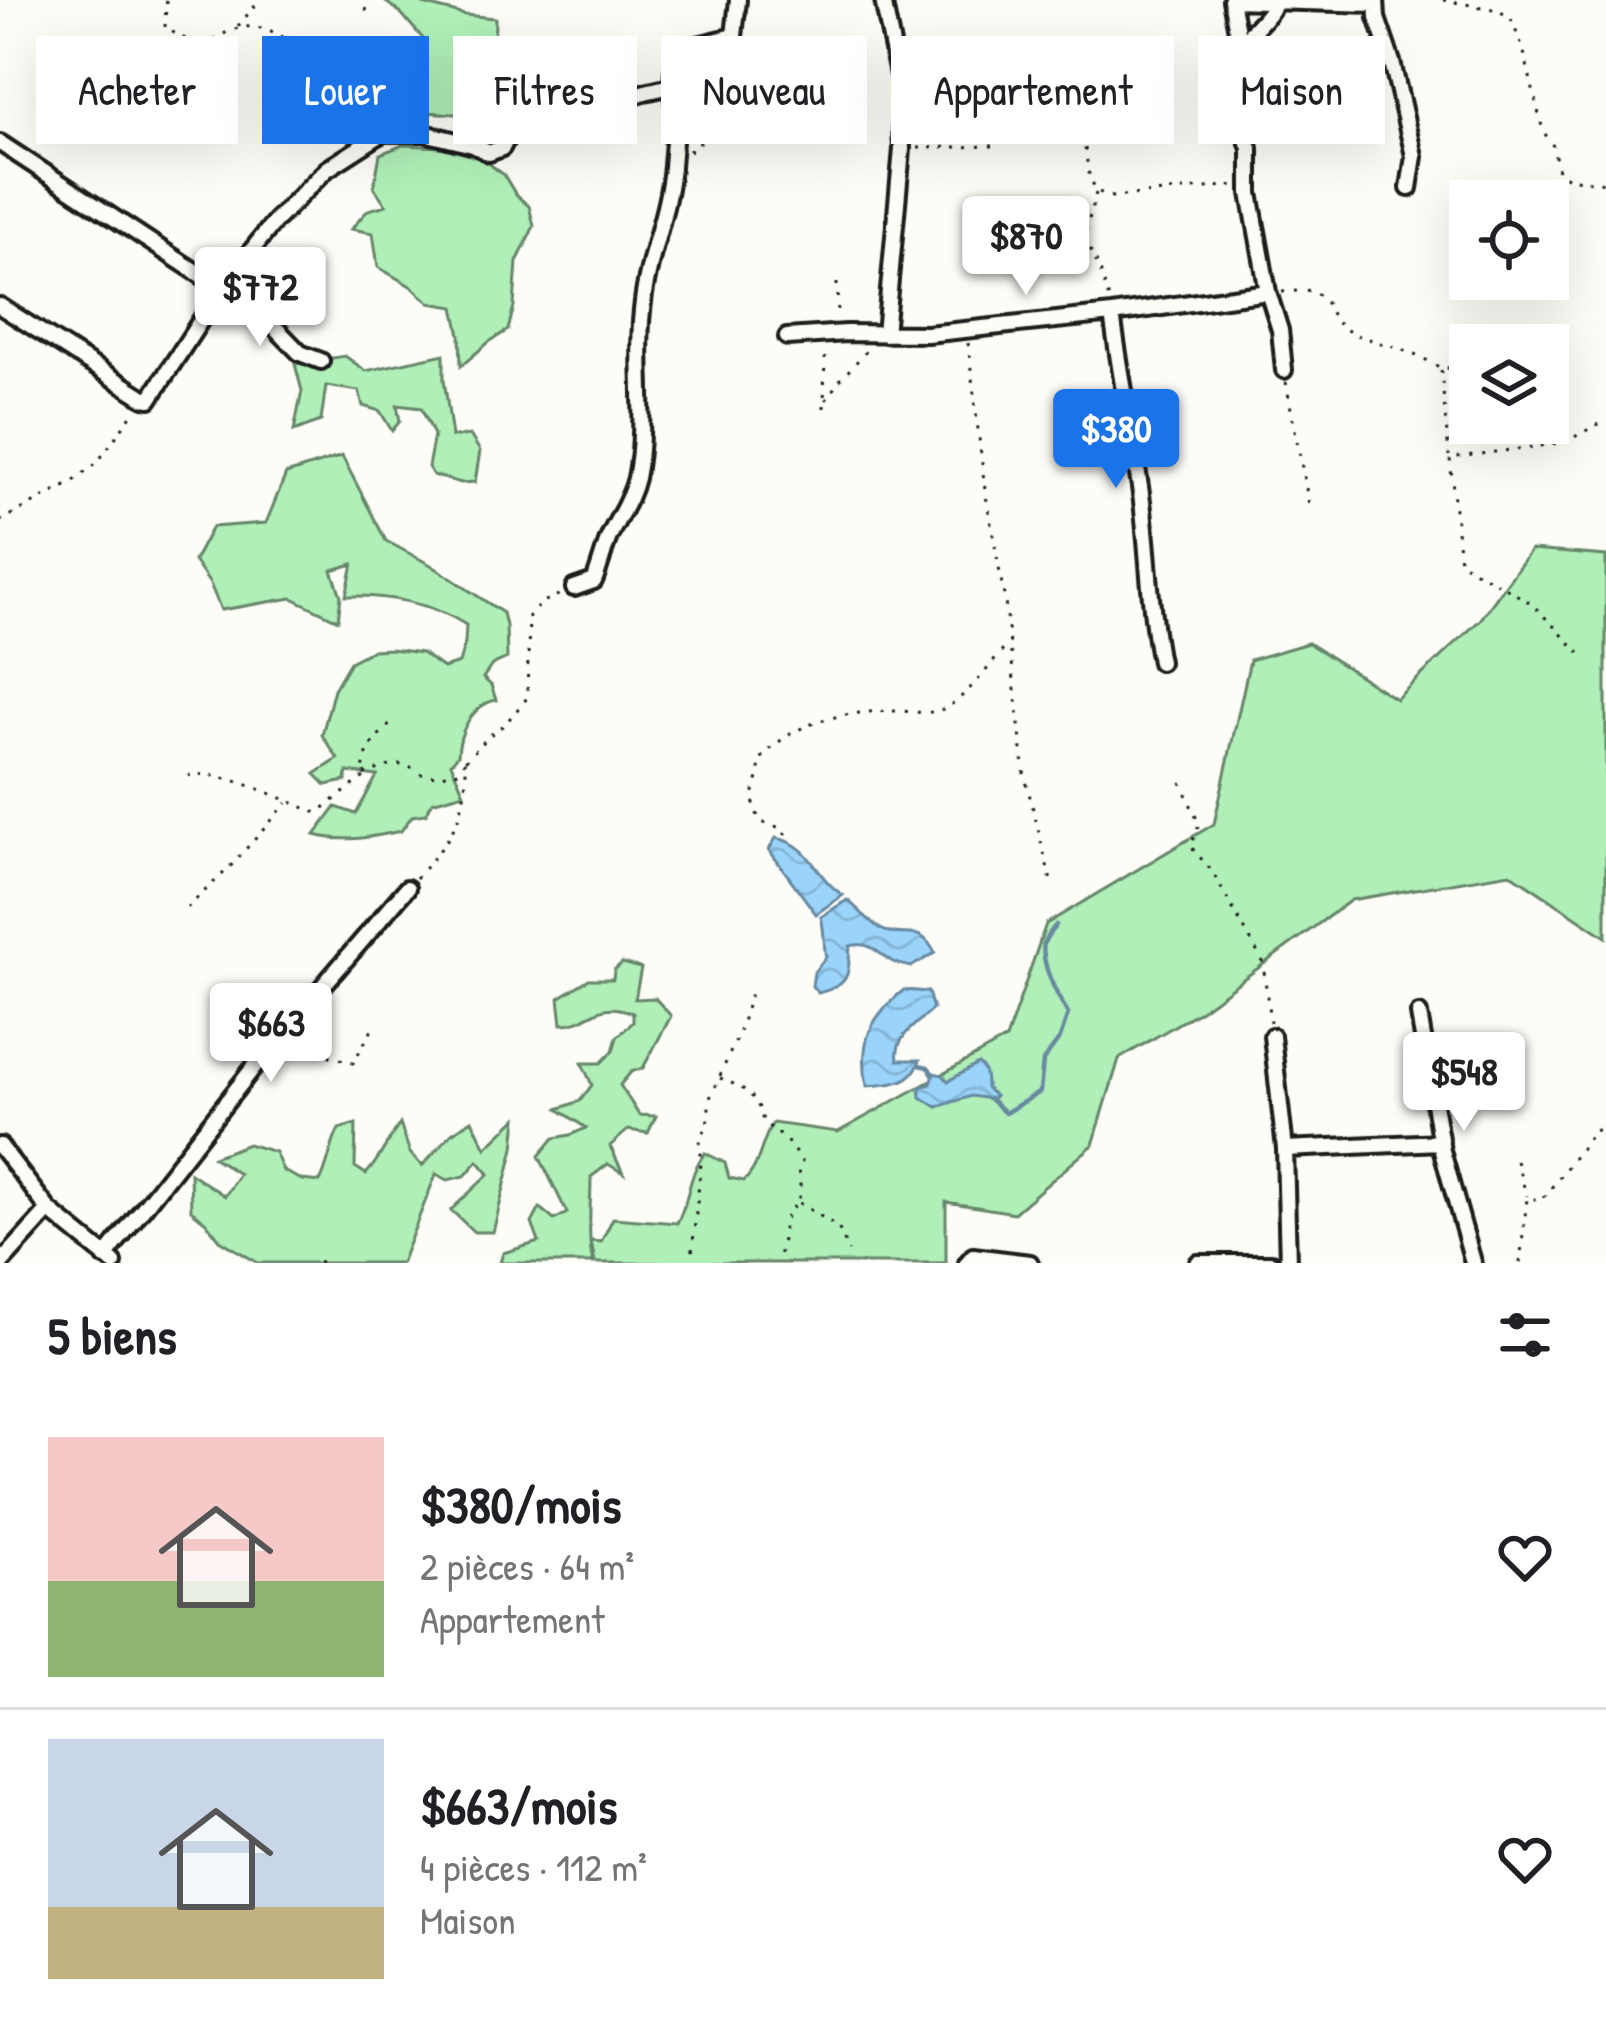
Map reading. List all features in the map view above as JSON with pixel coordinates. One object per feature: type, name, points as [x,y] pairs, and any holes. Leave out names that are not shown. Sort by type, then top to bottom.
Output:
[{"type":"street","points":[[734,36],[738,0]]},
{"type":"street","points":[[882,334],[902,148],[899,80],[884,0]]},
{"type":"street","points":[[1238,36],[1231,0],[1376,2],[1414,156],[1409,188]]},
{"type":"street","points":[[1247,36],[1267,19],[1276,1]]},
{"type":"street","points":[[429,134],[490,153],[502,148],[508,135],[537,130],[661,88]]},
{"type":"street","points":[[0,143],[266,318],[301,354],[321,361]]},
{"type":"street","points":[[0,306],[145,398],[154,397],[221,289],[275,220],[327,170],[366,144]]},
{"type":"street","points":[[574,588],[594,581],[635,481],[643,297],[669,200],[674,144]]},
{"type":"street","points":[[1248,144],[1250,184],[1284,370]]},
{"type":"street","points":[[787,338],[927,334],[1268,292]]},
{"type":"street","points":[[1112,314],[1140,489],[1151,619],[1160,662]]},
{"type":"street","points":[[0,1146],[49,1210],[110,1260],[261,1058],[407,888]]},
{"type":"street","points":[[1419,1015],[1441,1142],[1475,1263],[1457,1263]]},
{"type":"street","points":[[1272,1036],[1286,1149],[1288,1263]]},
{"type":"street","points":[[1286,1149],[1441,1142]]},
{"type":"street","points":[[1,1263],[49,1210]]},
{"type":"street","points":[[967,1263],[973,1256],[1030,1263]]},
{"type":"street","points":[[1198,1263],[1271,1263]]},
{"type":"path","points":[[166,0],[165,28],[202,48],[237,28],[260,0]]},
{"type":"path","points":[[366,11],[369,0]]},
{"type":"path","points":[[1443,0],[1498,10],[1511,19],[1558,172],[1568,178],[1606,183]]},
{"type":"path","points":[[237,28],[272,29],[280,36]]},
{"type":"path","points":[[902,148],[994,146]]},
{"type":"path","points":[[1085,148],[1096,191],[1084,238],[1100,267],[1112,314]]},
{"type":"path","points":[[1096,191],[1112,197],[1250,184]]},
{"type":"path","points":[[824,408],[837,283]]},
{"type":"path","points":[[1268,292],[1313,290],[1336,322],[1351,332],[1449,368]]},
{"type":"path","points":[[966,329],[1025,777],[1052,885]]},
{"type":"path","points":[[826,400],[882,334]]},
{"type":"path","points":[[1441,368],[1460,562],[1531,603],[1580,653]]},
{"type":"path","points":[[1284,370],[1310,510]]},
{"type":"path","points":[[0,520],[73,482],[97,463],[145,398]]},
{"type":"path","points":[[1450,458],[1563,443],[1606,420]]},
{"type":"path","points":[[363,774],[396,764],[437,776],[459,771],[527,698],[529,616],[541,602],[574,588]]},
{"type":"path","points":[[786,836],[782,829],[761,822],[753,802],[759,762],[766,752],[785,736],[823,720],[863,712],[942,710],[1010,643]]},
{"type":"path","points":[[188,776],[197,773],[245,785],[316,813],[363,778],[363,760],[392,723]]},
{"type":"path","points":[[407,888],[448,842],[466,793],[466,760]]},
{"type":"path","points":[[1181,782],[1199,824],[1191,847],[1211,870],[1263,962],[1272,1036]]},
{"type":"path","points":[[187,908],[288,801]]},
{"type":"path","points":[[691,1263],[700,1138],[707,1127],[710,1098],[751,993]]},
{"type":"path","points":[[261,1058],[321,1053],[353,1063],[373,1028]]},
{"type":"path","points":[[718,1077],[749,1090],[763,1122],[785,1139],[802,1162],[797,1172],[801,1191],[786,1218],[778,1258]]},
{"type":"path","points":[[1527,1198],[1542,1200],[1594,1131],[1606,1127]]},
{"type":"path","points":[[1516,1161],[1527,1198],[1520,1263]]},
{"type":"path","points":[[798,1202],[838,1227],[849,1252]]},
{"type":"green space","points":[[383,0],[422,0],[465,15],[495,18],[495,36],[453,36],[453,114],[429,112],[429,36],[421,36]]},
{"type":"green space","points":[[403,145],[442,147],[483,159],[504,175],[529,206],[534,226],[517,262],[508,330],[461,366],[454,307],[430,303],[378,267],[373,233],[351,229],[368,210],[386,205],[374,187],[380,154]]},
{"type":"green space","points":[[444,354],[452,437],[470,435],[480,451],[475,482],[433,475],[428,467],[434,435],[421,408],[397,405],[400,421],[392,431],[380,411],[363,406],[359,391],[326,386],[321,421],[294,431],[302,391],[295,364],[345,356],[366,371]]},
{"type":"green space","points":[[342,456],[386,541],[503,613],[507,658],[492,665],[483,678],[496,700],[480,707],[468,721],[451,763],[464,793],[432,802],[426,814],[412,816],[401,831],[347,839],[315,835],[336,807],[356,814],[377,776],[347,772],[346,781],[326,785],[315,774],[338,759],[322,735],[334,689],[350,662],[373,650],[422,653],[443,668],[459,663],[466,625],[409,602],[346,596],[353,564],[332,570],[341,596],[338,620],[292,598],[221,610],[194,561],[212,527],[266,523],[286,474]]},
{"type":"green space","points":[[1531,550],[1606,556],[1606,937],[1510,873],[1351,900],[1201,1010],[1119,1059],[1093,1145],[1014,1213],[946,1202],[946,1263],[595,1263],[591,1241],[601,1242],[613,1218],[677,1223],[705,1153],[725,1163],[729,1178],[744,1181],[773,1123],[838,1132],[1006,1039],[1046,924],[1214,824],[1250,660],[1308,643],[1396,699],[1481,619]]},
{"type":"green space","points":[[622,963],[641,968],[635,999],[655,998],[671,1016],[643,1068],[631,1072],[620,1085],[639,1115],[656,1116],[648,1133],[628,1130],[610,1146],[623,1173],[608,1164],[591,1177],[593,1263],[500,1263],[503,1253],[539,1242],[532,1223],[540,1208],[554,1220],[567,1213],[539,1156],[554,1138],[586,1128],[558,1109],[580,1101],[592,1085],[582,1063],[601,1063],[633,1022],[633,1013],[610,1008],[562,1024],[559,998],[589,979],[613,979]]},
{"type":"green space","points":[[517,1118],[493,1232],[474,1232],[451,1210],[489,1174],[478,1161],[465,1176],[448,1180],[436,1174],[401,1263],[258,1263],[220,1240],[191,1210],[190,1173],[225,1196],[239,1174],[213,1157],[248,1144],[275,1152],[283,1171],[320,1182],[339,1129],[356,1124],[355,1167],[366,1174],[400,1124],[410,1153],[422,1166],[452,1133],[472,1120],[486,1148]]},
{"type":"water","points":[[776,838],[798,847],[843,895],[816,914],[769,850]]},
{"type":"water","points":[[847,900],[880,929],[919,935],[935,953],[911,967],[869,946],[850,946],[846,977],[818,993],[812,986],[814,972],[826,957],[821,917]]},
{"type":"water","points":[[904,990],[928,992],[933,1009],[908,1031],[898,1051],[898,1060],[920,1060],[906,1079],[867,1086],[864,1056],[869,1032]]},
{"type":"water","points":[[978,1064],[986,1088],[995,1096],[990,1099],[971,1096],[937,1107],[921,1097],[920,1087],[931,1084],[934,1073],[948,1081]]},
{"type":"waterway","points":[[990,1099],[1005,1113],[1040,1092],[1043,1061],[1060,1038],[1068,1014],[1045,960],[1044,943],[1056,925]]},
{"type":"waterway","points":[[919,1065],[933,1074]]}]
